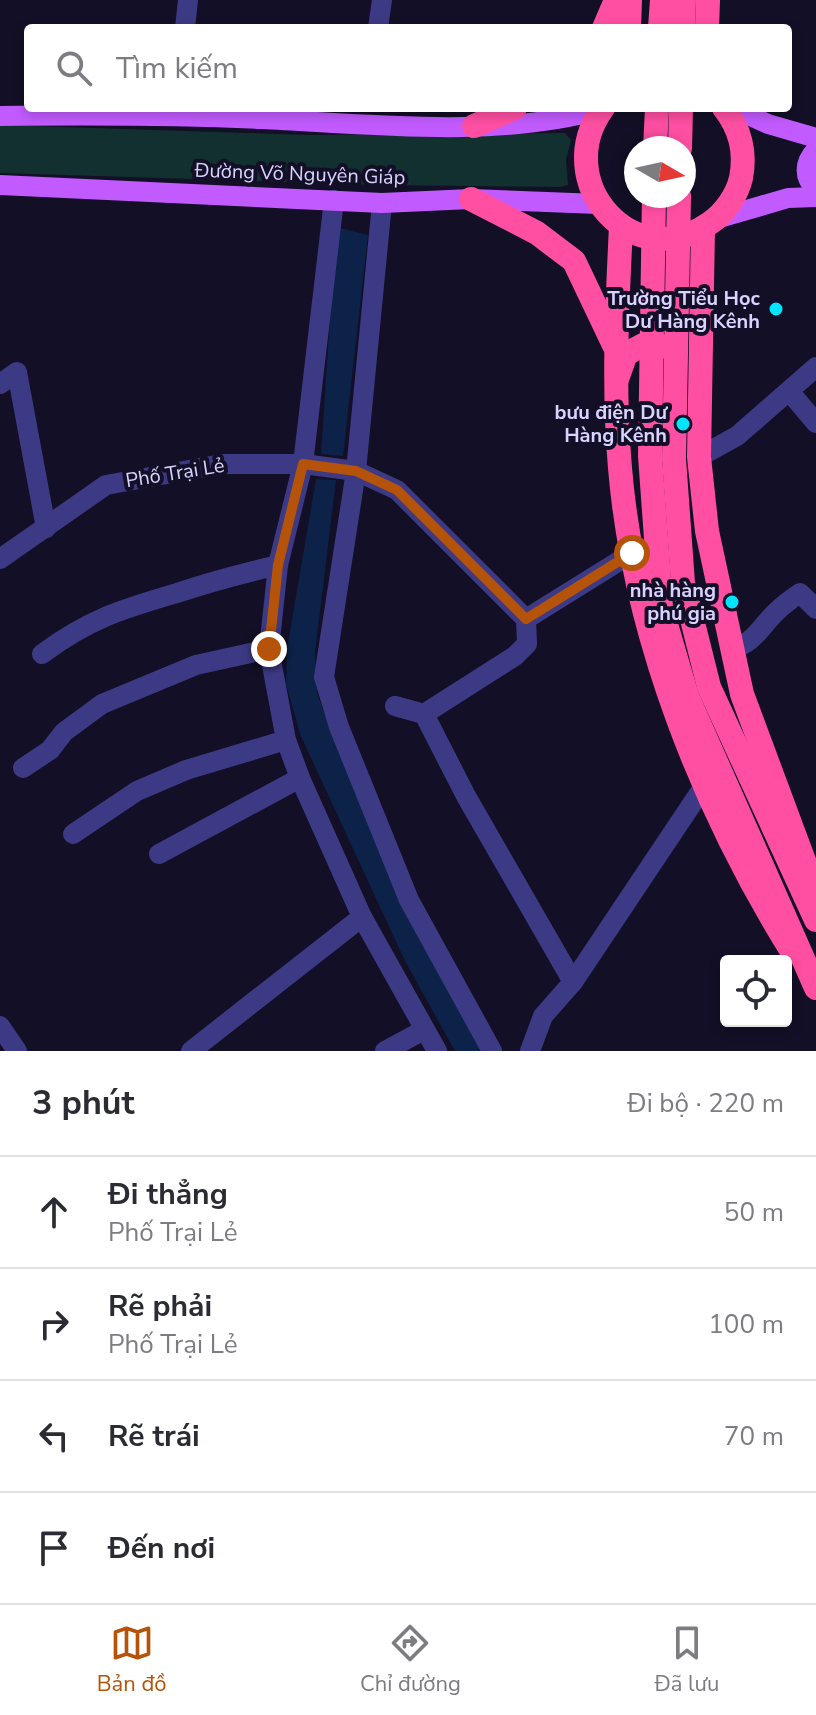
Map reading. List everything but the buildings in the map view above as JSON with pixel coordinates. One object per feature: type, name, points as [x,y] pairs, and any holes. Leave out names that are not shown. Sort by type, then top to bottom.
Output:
[{"type":"highway","points":[[606,24],[616,0]]},
{"type":"highway","points":[[629,24],[630,0]]},
{"type":"highway","points":[[660,24],[662,0]]},
{"type":"highway","points":[[683,24],[684,0]]},
{"type":"highway","points":[[707,24],[708,0]]},
{"type":"highway","points":[[474,126],[506,112]]},
{"type":"highway","points":[[600,112],[586,143],[585,164],[589,185],[598,204],[621,226],[641,235],[662,239],[683,237],[710,224],[731,202],[740,181],[743,159],[740,137],[726,112]]},
{"type":"highway","points":[[656,136],[657,112]]},
{"type":"highway","points":[[680,136],[681,112]]},
{"type":"highway","points":[[471,199],[537,233],[574,261],[615,345]]},
{"type":"highway","points":[[654,208],[650,456],[661,607],[687,696],[816,989]]},
{"type":"highway","points":[[679,208],[674,459],[683,583],[709,687],[816,920]]},
{"type":"highway","points":[[710,224],[699,457],[707,531],[742,694],[816,893]]},
{"type":"highway","points":[[621,226],[615,345],[620,469],[632,553],[658,661],[704,786],[771,918],[816,989]]},
{"type":"highway","points":[[617,379],[626,354],[643,345],[683,349],[690,354],[701,375]]},
{"type":"main road","points":[[0,116],[182,112],[369,116],[474,126],[571,118],[592,112]]},
{"type":"main road","points":[[742,112],[768,124],[816,138]]},
{"type":"main road","points":[[816,150],[807,165],[807,177],[816,189]]},
{"type":"main road","name":"Đường Võ Nguyên Giáp","points":[[0,185],[382,203],[471,199],[598,204]]},
{"type":"main road","points":[[710,224],[788,198],[816,197]]},
{"type":"street","points":[[185,24],[188,0]]},
{"type":"street","points":[[379,24],[382,0]]},
{"type":"street","points":[[334,200],[303,464],[278,565],[269,649],[286,740],[300,778],[362,917],[437,1051]]},
{"type":"street","points":[[382,203],[356,471],[324,677],[339,727],[409,900],[492,1051]]},
{"type":"street","points":[[699,457],[737,436],[816,367]]},
{"type":"street","points":[[0,384],[17,372],[46,528]]},
{"type":"street","points":[[789,391],[816,423]]},
{"type":"street","name":"Phố Trại Lẻ","points":[[0,559],[106,485],[222,464],[303,464],[356,471],[397,490],[526,619]]},
{"type":"street","points":[[424,714],[515,656],[527,644],[526,619],[632,553]]},
{"type":"street","points":[[42,654],[62,639],[120,609],[210,581],[278,565]]},
{"type":"street","points":[[731,649],[745,646],[773,615],[800,593],[816,609]]},
{"type":"street","points":[[23,768],[50,750],[64,732],[102,704],[196,665],[269,649]]},
{"type":"street","points":[[395,706],[424,714],[466,796],[573,982]]},
{"type":"street","points":[[73,834],[137,791],[186,770],[286,740]]},
{"type":"street","points":[[159,854],[300,778]]},
{"type":"street","points":[[530,1051],[543,1016],[573,982],[704,786]]},
{"type":"street","points":[[191,1051],[362,917]]},
{"type":"street","points":[[0,1026],[17,1051]]},
{"type":"street","points":[[385,1051],[424,1030]]},
{"type":"green space","points":[[0,125],[310,135],[565,133],[571,140],[566,160],[568,185],[560,187],[380,185],[0,173]]},
{"type":"water","points":[[336,227],[368,235],[343,456],[321,454]]},
{"type":"water","points":[[316,479],[336,480],[315,653],[317,693],[331,732],[485,1051],[455,1051],[405,961],[300,734],[286,684],[287,649]]},
{"type":"place","name":"Trường Tiểu Học Dư Hàng Kênh","points":[[776,309]]},
{"type":"place","name":"bưu điện Dư Hàng Kênh","points":[[683,424]]},
{"type":"place","name":"nhà hàng phú gia","points":[[732,602]]},
{"type":"route","points":[[269,649],[278,565],[303,464],[356,471],[397,490],[526,619],[632,553]]}]
